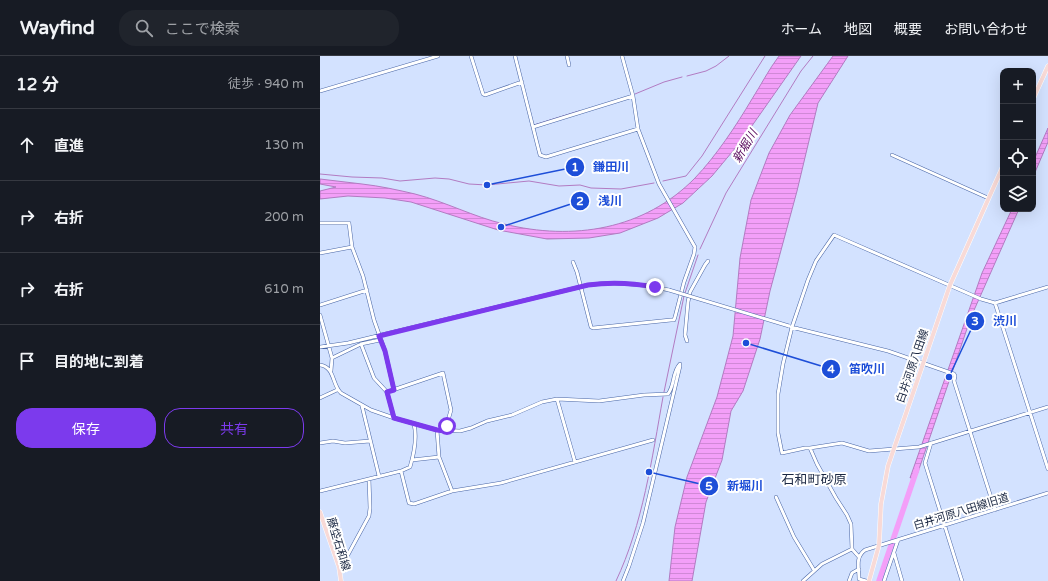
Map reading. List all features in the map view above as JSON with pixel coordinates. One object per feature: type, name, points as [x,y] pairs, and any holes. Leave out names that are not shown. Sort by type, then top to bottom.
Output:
[{"type":"main road","points":[[1036,92],[1048,66]]},
{"type":"main road","name":"白井河原八田線","points":[[869,581],[879,545],[883,488],[888,466],[950,285],[1000,172]]},
{"type":"main road","name":"藤垈石和線","points":[[320,512],[321,521],[339,566],[341,581]]},
{"type":"street","points":[[320,91],[438,56]]},
{"type":"street","points":[[471,56],[483,94],[485,95],[522,82]]},
{"type":"street","points":[[515,56],[538,152],[541,156],[544,157],[638,129]]},
{"type":"street","points":[[567,56],[569,65]]},
{"type":"street","points":[[574,262],[590,325],[593,328],[674,320],[684,282],[695,250],[693,242],[657,178],[638,129],[633,96],[622,56]]},
{"type":"street","points":[[533,127],[633,96]]},
{"type":"street","points":[[892,155],[988,198]]},
{"type":"street","points":[[320,223],[349,223],[352,247],[367,290],[380,340],[385,351],[394,390]]},
{"type":"street","points":[[1048,288],[995,304],[834,235],[814,265],[791,327],[778,394],[778,433],[782,453],[805,448],[842,444],[869,451],[903,449],[930,444],[1048,407]]},
{"type":"street","points":[[320,253],[352,247]]},
{"type":"street","points":[[687,341],[684,335],[690,292],[708,261]]},
{"type":"street","points":[[320,347],[329,347],[379,336],[580,286],[598,284],[630,284],[669,290],[791,327],[845,341],[872,346],[954,374],[954,381],[995,510]]},
{"type":"street","points":[[320,305],[367,290]]},
{"type":"street","points":[[995,304],[1048,469]]},
{"type":"street","points":[[320,315],[332,358],[331,371],[337,390],[346,397],[371,410],[437,430],[460,431],[487,421],[512,415],[542,402],[557,399],[599,401],[644,395],[668,394],[671,390],[676,368],[680,365],[643,523],[630,566],[622,581]]},
{"type":"street","points":[[332,358],[361,344],[380,340]]},
{"type":"street","points":[[361,344],[374,378],[387,392],[394,418]]},
{"type":"street","points":[[320,365],[325,366],[331,371]]},
{"type":"street","points":[[387,392],[443,373],[451,410],[445,431]]},
{"type":"street","points":[[320,398],[337,390]]},
{"type":"street","points":[[557,399],[575,462]]},
{"type":"street","points":[[362,406],[379,476]]},
{"type":"street","points":[[320,491],[401,471],[410,467],[414,443],[414,424]]},
{"type":"street","points":[[437,430],[439,457],[452,491]]},
{"type":"street","points":[[401,471],[409,503],[414,504],[452,491],[501,482],[653,440]]},
{"type":"street","points":[[320,444],[334,441],[345,443],[370,441]]},
{"type":"street","points":[[930,444],[925,462],[962,581]]},
{"type":"street","points":[[810,448],[821,471],[848,515],[852,548],[859,557],[859,578],[866,581]]},
{"type":"street","points":[[412,460],[439,457]]},
{"type":"street","points":[[339,566],[344,562],[369,516],[369,479]]},
{"type":"street","name":"白井河原八田線旧道","points":[[859,557],[860,553],[865,550],[879,545],[945,526],[1048,493]]},
{"type":"street","points":[[776,497],[794,537],[814,570]]},
{"type":"street","points":[[884,581],[897,540]]},
{"type":"street","points":[[803,581],[822,564],[852,548]]},
{"type":"street","points":[[894,553],[902,581]]},
{"type":"street","points":[[849,581],[852,572],[859,569]]},
{"type":"shaded area","points":[[779,56],[801,56],[742,140],[712,176],[683,203],[658,218],[620,233],[589,238],[547,239],[498,230],[411,202],[385,198],[348,196],[320,199],[320,191],[336,187],[320,184],[320,179],[375,186],[415,194],[493,221],[530,229],[581,231],[606,227],[630,220],[653,210],[675,196],[695,178],[732,130]]},
{"type":"shaded area","points":[[833,56],[848,56],[818,103],[797,191],[770,291],[760,339],[743,391],[731,411],[722,460],[706,502],[692,581],[669,581],[675,527],[687,477],[717,397],[733,336],[740,258],[751,200],[769,153],[790,115]]},
{"type":"shaded area","points":[[1048,128],[1048,142],[1036,170],[1036,155]]},
{"type":"shaded area","points":[[1011,212],[1018,212],[971,317],[917,475],[910,478],[982,273]]},
{"type":"waterway","points":[[687,76],[706,71],[716,66],[729,56]]},
{"type":"waterway","points":[[663,181],[686,176],[702,156],[765,56]]},
{"type":"waterway","name":"新堀川","points":[[700,249],[726,193],[801,71],[813,56]]},
{"type":"waterway","points":[[635,94],[664,82],[682,77]]},
{"type":"waterway","points":[[534,125],[579,111]]},
{"type":"waterway","points":[[320,174],[382,178],[400,181],[435,178],[449,179],[469,184],[487,185],[529,181],[559,186],[580,185],[591,188],[621,189],[654,183]]},
{"type":"waterway","name":"新堀川","points":[[685,293],[698,255]]},
{"type":"waterway","name":"新堀川","points":[[664,392],[684,296]]},
{"type":"waterway","name":"新堀川","points":[[616,581],[640,514],[646,490],[663,397]]},
{"type":"waterway","points":[[879,581],[917,469]]},
{"type":"place","name":"鎌田川","points":[[487,185]]},
{"type":"place","name":"浅川","points":[[501,227]]},
{"type":"place","name":"笛吹川","points":[[746,343]]},
{"type":"place","name":"渋川","points":[[949,377]]},
{"type":"place","name":"新堀川","points":[[649,472]]},
{"type":"district","name":"石和町砂原","points":[[814,479]]},
{"type":"route","points":[[447,426],[445,431],[437,430],[394,418],[387,392],[394,390],[385,351],[379,336],[588,285],[609,283],[655,287]]}]
